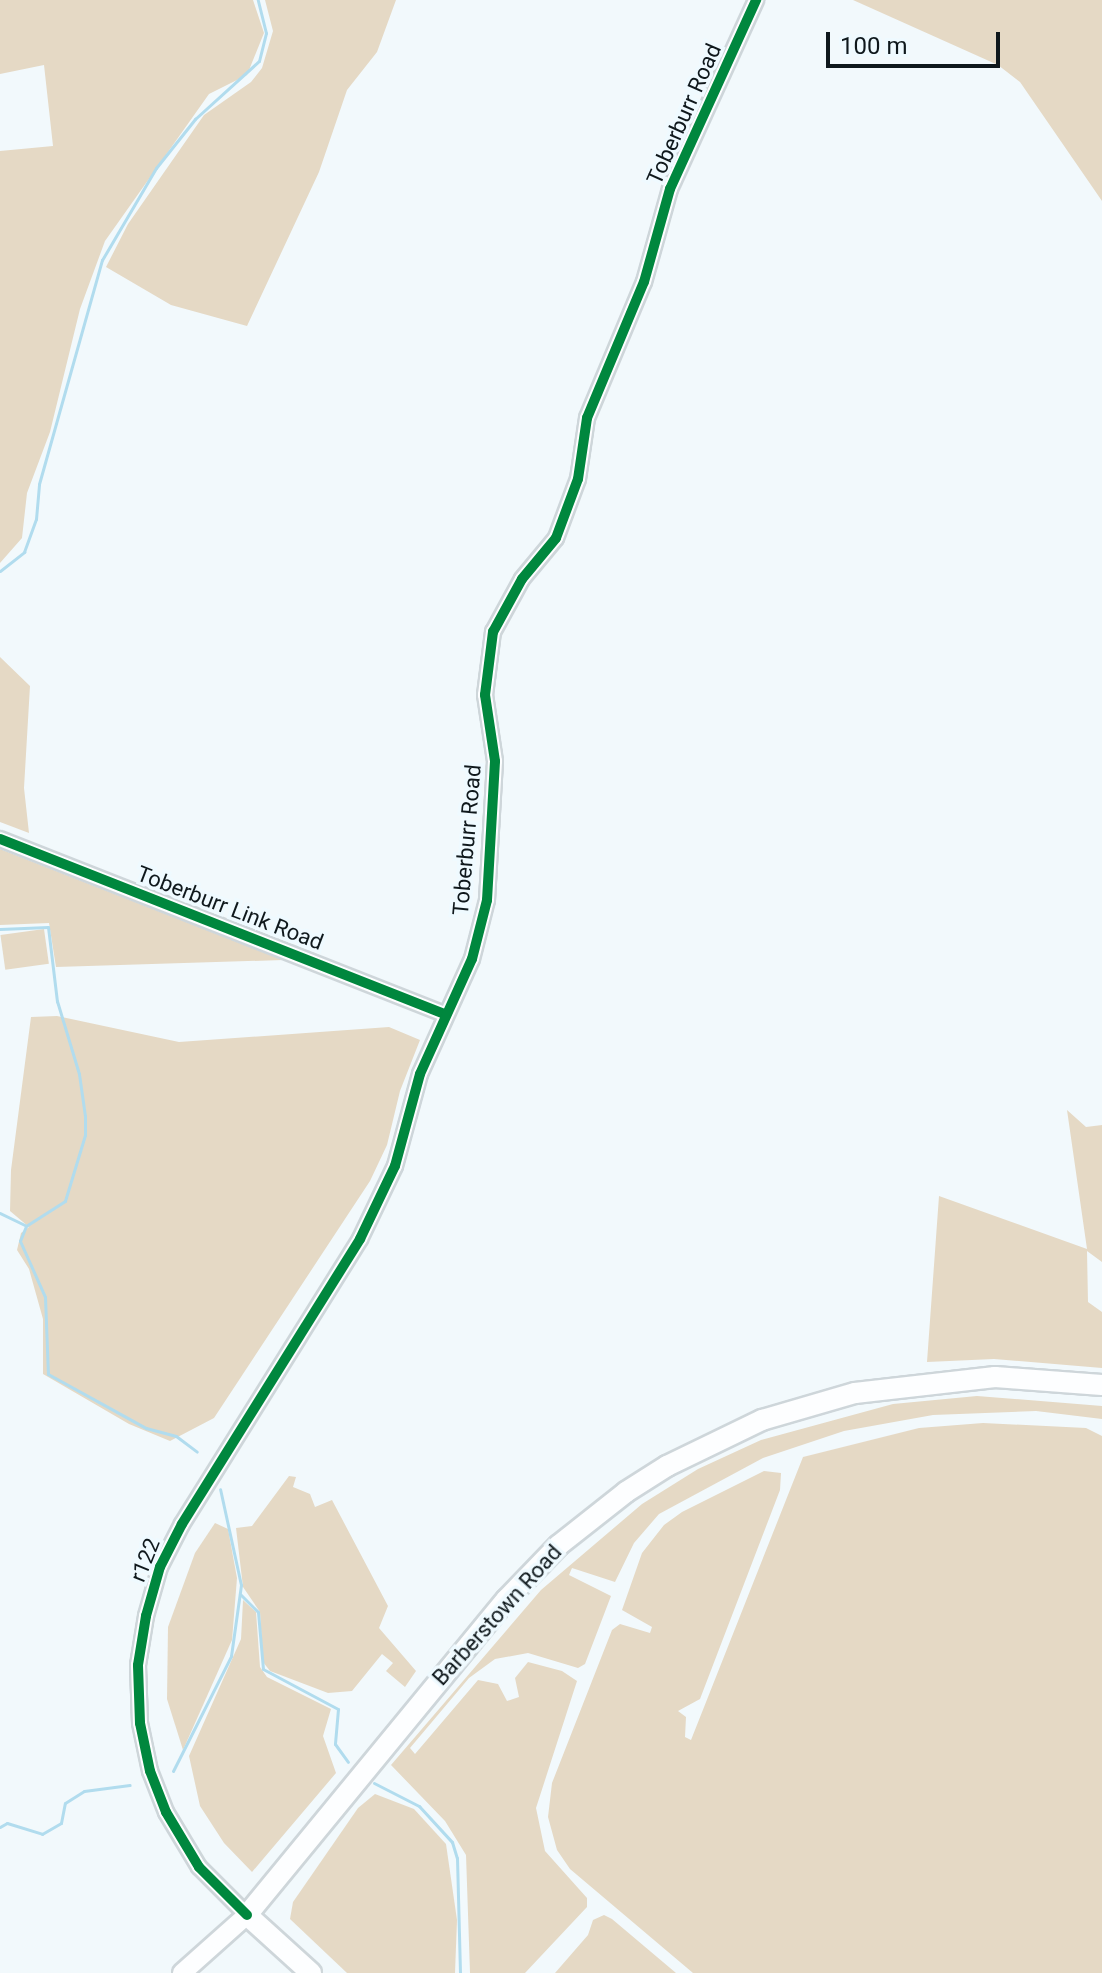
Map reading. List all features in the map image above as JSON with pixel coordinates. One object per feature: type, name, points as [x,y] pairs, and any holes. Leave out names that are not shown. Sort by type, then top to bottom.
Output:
[{"type":"main road","name":"Barberstown Road","points":[[247,1915],[533,1570],[589,1521],[667,1466],[762,1420],[890,1385],[995,1377],[1102,1385]]},
{"type":"main road","points":[[247,1915],[311,1973]]},
{"type":"street","name":"Toberburr Road","points":[[360,1239],[395,1166],[420,1074],[472,959],[487,900],[495,761],[485,695],[493,632],[522,579],[556,538],[578,479],[587,418],[644,282],[670,189],[756,0]]},
{"type":"street","name":"Toberburr Link Road","points":[[0,839],[445,1014]]},
{"type":"street","name":"r122","points":[[247,1915],[199,1867],[166,1812],[150,1771],[140,1723],[138,1665],[146,1616],[160,1567],[182,1524],[360,1239]]},
{"type":"street","points":[[182,1973],[247,1915]]},
{"type":"shaded area","points":[[0,0],[253,0],[264,33],[247,75],[209,94],[105,241],[80,309],[50,432],[27,493],[22,538],[0,563],[0,151],[53,146],[44,65],[0,74]]},
{"type":"shaded area","points":[[265,0],[396,0],[377,52],[347,90],[319,172],[247,326],[171,305],[106,267],[128,224],[204,115],[251,82],[262,68],[273,31]]},
{"type":"shaded area","points":[[853,0],[1102,0],[1102,201],[1020,82],[998,65]]},
{"type":"shaded area","points":[[0,657],[30,686],[24,788],[29,833],[0,822]]},
{"type":"shaded area","points":[[0,849],[283,960],[56,967],[49,923],[0,925]]},
{"type":"shaded area","points":[[44,929],[49,964],[5,970],[0,935]]},
{"type":"shaded area","points":[[57,1016],[179,1042],[389,1027],[420,1040],[400,1091],[387,1145],[370,1181],[214,1418],[170,1441],[129,1424],[43,1374],[43,1319],[29,1269],[17,1250],[21,1233],[29,1227],[10,1211],[11,1170],[31,1017]]},
{"type":"shaded area","points":[[1067,1110],[1086,1127],[1102,1125],[1102,1262],[1087,1251],[1088,1302],[1102,1312],[1102,1368],[994,1359],[927,1362],[939,1196],[1087,1249]]},
{"type":"shaded area","points":[[977,1396],[1102,1406],[1102,1419],[1036,1411],[933,1415],[844,1431],[763,1458],[659,1514],[634,1543],[615,1582],[572,1568],[569,1575],[611,1596],[585,1664],[578,1668],[528,1653],[495,1659],[469,1678],[410,1748],[415,1754],[478,1680],[498,1684],[507,1701],[519,1697],[515,1678],[528,1662],[562,1671],[577,1681],[536,1808],[545,1851],[587,1898],[587,1907],[525,1973],[470,1973],[466,1855],[445,1821],[391,1765],[541,1590],[642,1504],[698,1469],[761,1440],[893,1404]]},
{"type":"shaded area","points":[[983,1423],[1086,1428],[1102,1436],[1102,1973],[693,1973],[570,1869],[557,1850],[548,1817],[552,1783],[612,1630],[620,1624],[650,1633],[652,1627],[622,1610],[642,1553],[664,1525],[682,1512],[764,1471],[781,1473],[780,1490],[700,1699],[678,1711],[686,1717],[685,1737],[691,1740],[803,1457],[919,1428]]},
{"type":"shaded area","points":[[289,1476],[296,1477],[293,1487],[310,1494],[315,1507],[332,1500],[388,1606],[379,1628],[416,1671],[405,1687],[386,1671],[393,1663],[382,1654],[352,1691],[328,1693],[270,1671],[263,1662],[260,1612],[243,1587],[236,1528],[252,1526]]},
{"type":"shaded area","points":[[215,1523],[228,1529],[237,1578],[232,1640],[183,1750],[167,1699],[168,1627],[195,1553]]},
{"type":"shaded area","points":[[243,1600],[256,1612],[260,1667],[267,1677],[331,1709],[323,1736],[336,1773],[252,1872],[224,1843],[200,1806],[189,1756],[241,1639]]},
{"type":"shaded area","points":[[375,1794],[414,1809],[446,1844],[457,1920],[455,1973],[347,1973],[290,1919],[293,1902],[358,1808]]},
{"type":"shaded area","points":[[604,1915],[676,1973],[555,1973],[588,1935],[593,1920]]},
{"type":"waterway","points":[[0,571],[24,552],[36,519],[39,484],[102,260],[156,168],[195,119],[259,61],[266,33],[258,0]]},
{"type":"waterway","points":[[0,929],[48,927],[57,1001],[79,1074],[85,1116],[85,1135],[65,1201],[26,1226],[20,1241],[45,1297],[48,1374],[146,1428],[176,1436],[197,1452]]},
{"type":"waterway","points":[[0,1213],[25,1225]]},
{"type":"waterway","points":[[173,1771],[231,1656],[241,1585],[220,1489]]},
{"type":"waterway","points":[[240,1594],[258,1612],[263,1669],[338,1709],[335,1744],[348,1762]]},
{"type":"waterway","points":[[374,1783],[419,1806],[452,1842],[457,1858],[460,1973]]},
{"type":"waterway","points":[[0,1827],[7,1823],[42,1834],[61,1823],[65,1803],[84,1791],[130,1785]]},
{"type":"cycle path","points":[[247,1915],[199,1867],[166,1812],[150,1771],[140,1723],[138,1665],[146,1616],[160,1567],[182,1524],[360,1239],[395,1166],[420,1074],[472,959],[487,900],[495,761],[485,695],[493,632],[522,579],[556,538],[578,479],[587,418],[644,282],[670,189],[756,0]]},
{"type":"cycle path","points":[[0,839],[445,1014]]}]
